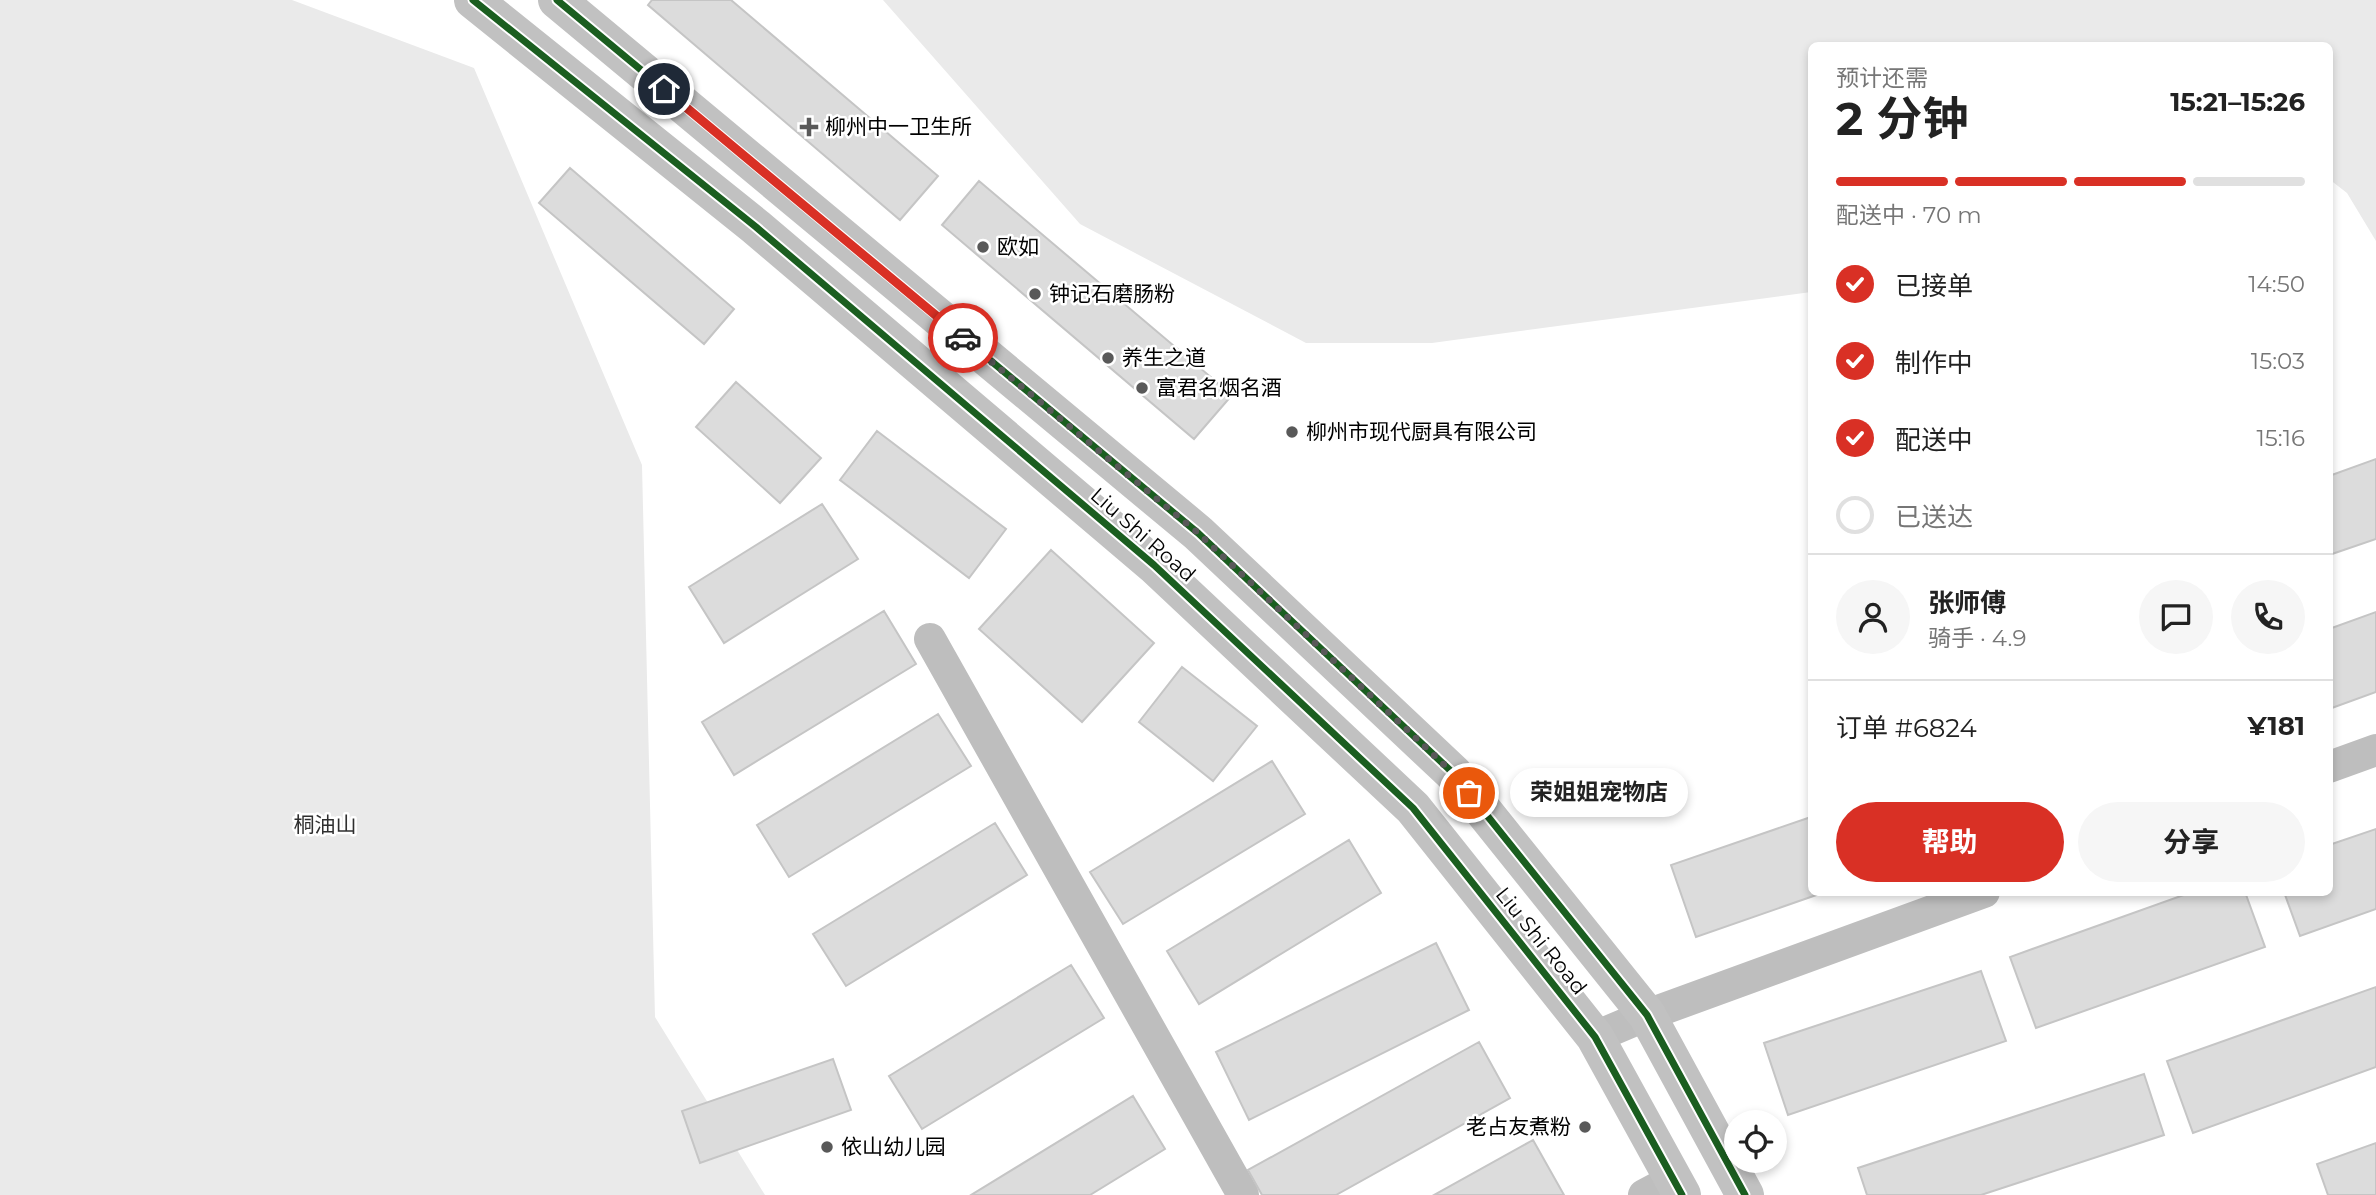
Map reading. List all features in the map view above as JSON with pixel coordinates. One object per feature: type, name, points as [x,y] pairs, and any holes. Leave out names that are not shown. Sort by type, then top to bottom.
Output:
[{"type":"main road","name":"Liu Shi Road","points":[[473,0],[756,227],[1154,565],[1413,808],[1595,1037],[1667,1190]]},
{"type":"main road","name":"Liu Shi Road","points":[[557,0],[1208,542],[1453,773],[1647,1016],[1745,1195]]},
{"type":"street","points":[[930,639],[1243,1195]]},
{"type":"street","points":[[2333,766],[2376,750]]},
{"type":"street","points":[[1595,1037],[1973,896]]},
{"type":"green space","name":"桐油山","points":[[0,0],[292,0],[474,68],[642,465],[655,1017],[765,1195],[0,1195]]},
{"type":"green space","points":[[883,0],[2376,0],[2376,241],[2347,193],[2333,182],[2333,42],[1808,42],[1808,292],[1432,343],[1306,343],[1080,224]]},
{"type":"building","points":[[652,0],[731,0],[938,176],[900,220],[648,5]]},
{"type":"building","points":[[570,168],[734,309],[704,344],[539,203]]},
{"type":"building","points":[[979,181],[1232,395],[1194,439],[942,225]]},
{"type":"building","points":[[736,382],[821,458],[780,503],[696,427]]},
{"type":"building","points":[[877,431],[1006,529],[969,578],[840,480]]},
{"type":"building","points":[[2376,459],[2376,539],[2333,554],[2333,475]]},
{"type":"building","points":[[822,504],[858,559],[724,643],[689,587]]},
{"type":"building","points":[[1051,550],[1154,643],[1082,722],[979,629]]},
{"type":"building","points":[[884,611],[916,664],[734,775],[702,722]]},
{"type":"building","points":[[2376,612],[2376,692],[2333,708],[2333,628]]},
{"type":"building","points":[[1182,667],[1257,726],[1213,781],[1139,722]]},
{"type":"building","points":[[938,714],[971,766],[789,877],[757,825]]},
{"type":"building","points":[[1272,761],[1305,814],[1123,924],[1090,872]]},
{"type":"building","points":[[1808,818],[1808,896],[1814,896],[1696,937],[1671,865]]},
{"type":"building","points":[[995,823],[1027,875],[846,986],[813,934]]},
{"type":"building","points":[[2376,829],[2376,909],[2300,936],[2285,896],[2333,896],[2333,844]]},
{"type":"building","points":[[1349,840],[1381,893],[1199,1004],[1167,951]]},
{"type":"building","points":[[2181,896],[2246,896],[2265,947],[2036,1028],[2010,957]]},
{"type":"building","points":[[1436,943],[1469,1010],[1249,1120],[1216,1052]]},
{"type":"building","points":[[1071,965],[1104,1018],[922,1129],[889,1076]]},
{"type":"building","points":[[1981,971],[2006,1041],[1788,1115],[1764,1043]]},
{"type":"building","points":[[2376,987],[2376,1067],[2193,1133],[2167,1061]]},
{"type":"building","points":[[1479,1042],[1510,1098],[1336,1195],[1262,1195],[1248,1170]]},
{"type":"building","points":[[833,1059],[851,1110],[700,1163],[682,1111]]},
{"type":"building","points":[[2144,1074],[2164,1135],[1981,1195],[1867,1195],[1858,1168]]},
{"type":"building","points":[[1133,1096],[1165,1149],[1090,1195],[971,1195]]},
{"type":"building","points":[[1533,1140],[1564,1195],[1434,1195]]},
{"type":"building","points":[[2376,1143],[2376,1195],[2328,1195],[2317,1164]]},
{"type":"cycle path","points":[[473,0],[756,227],[1154,565],[1413,808],[1595,1037],[1682,1195]]},
{"type":"cycle path","points":[[557,0],[1198,533],[1453,773],[1647,1015],[1745,1195]]},
{"type":"way so far","points":[[963,338],[1198,533],[1453,773],[1469,793]]},
{"type":"place","name":"柳州中一卫生所","points":[[809,127]]},
{"type":"place","name":"欧如","points":[[983,247]]},
{"type":"place","name":"钟记石磨肠粉","points":[[1035,294]]},
{"type":"place","name":"养生之道","points":[[1108,358]]},
{"type":"place","name":"富君名烟名酒","points":[[1142,388]]},
{"type":"place","name":"柳州市现代厨具有限公司","points":[[1292,432]]},
{"type":"place","name":"荣姐姐宠物店","points":[[1469,793]]},
{"type":"place","name":"老占友煮粉","points":[[1585,1127]]},
{"type":"place","name":"依山幼儿园","points":[[827,1147]]},
{"type":"route","points":[[664,89],[963,338]]}]
